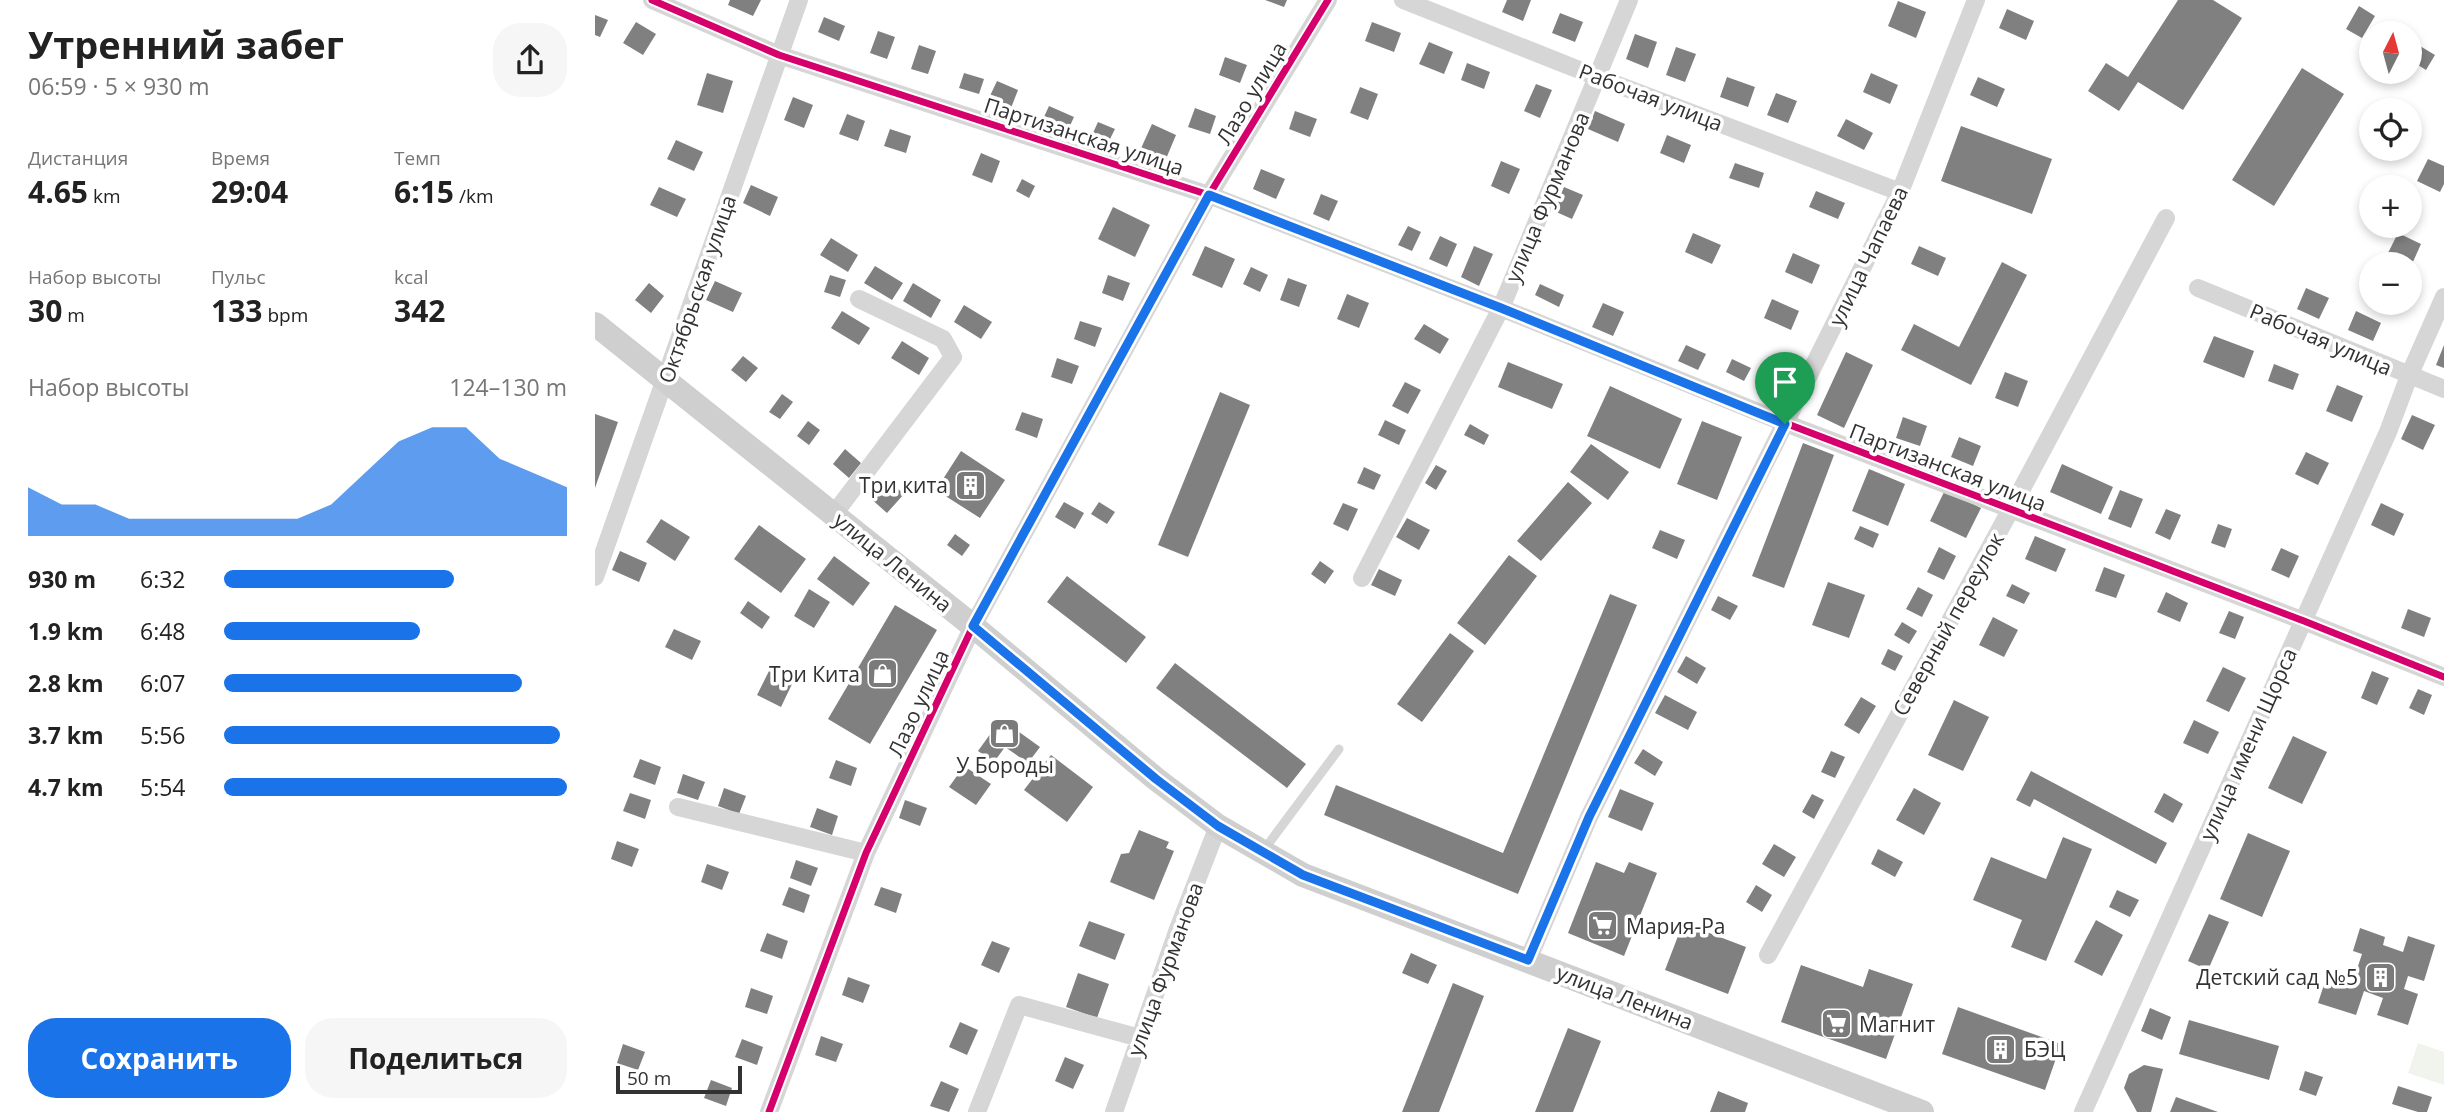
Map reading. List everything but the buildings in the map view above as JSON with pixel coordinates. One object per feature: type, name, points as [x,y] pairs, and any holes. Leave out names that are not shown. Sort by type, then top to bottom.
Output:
[{"type":"main road","name":"улица Ленина","points":[[595,324],[973,626],[1156,779],[1218,826],[1303,875],[1921,1112]]},
{"type":"street","name":"Партизанская улица","points":[[652,0],[779,55],[1209,195],[1501,308],[1785,424],[2304,621],[2444,677]]},
{"type":"street","name":"Октябрьская улица","points":[[595,578],[799,0]]},
{"type":"street","name":"Лазо улица","points":[[769,1112],[866,853],[973,626],[1209,195],[1328,0]]},
{"type":"street","name":"Рабочая улица","points":[[1403,0],[1900,192]]},
{"type":"street","name":"улица Фурманова","points":[[1362,578],[1501,308],[1629,0]]},
{"type":"street","name":"улица Чапаева","points":[[1528,960],[1589,817],[1900,192],[1976,0]]},
{"type":"street","name":"Северный переулок","points":[[1768,954],[2166,218]]},
{"type":"street","name":"Рабочая улица","points":[[2198,288],[2444,389]]},
{"type":"street","name":"улица имени Щорса","points":[[2083,1112],[2388,432],[2444,297]]},
{"type":"street","points":[[834,514],[953,357],[943,339],[859,299]]},
{"type":"street","points":[[678,807],[866,853]]},
{"type":"street","name":"улица Фурманова","points":[[1114,1112],[1178,929],[1218,826]]},
{"type":"street","points":[[977,1112],[1019,1005],[1140,1038]]},
{"type":"lane","points":[[1262,851],[1339,748]]},
{"type":"shaded area","points":[[2418,1043],[2444,1052],[2444,1085],[2408,1073]]},
{"type":"cycle path","points":[[652,0],[779,55],[1209,195],[1501,308],[1785,423],[2444,677]]},
{"type":"cycle path","points":[[769,1112],[866,853],[973,626],[1209,195],[1328,0]]},
{"type":"place","name":"Три кита","points":[[971,485]]},
{"type":"place","name":"Три Кита","points":[[883,674]]},
{"type":"place","name":"У Бороды","points":[[1005,733]]},
{"type":"place","name":"Мария-Ра","points":[[1603,926]]},
{"type":"place","name":"Детский сад №5","points":[[2381,977]]},
{"type":"place","name":"Магнит","points":[[1836,1024]]},
{"type":"place","name":"БЭЦ","points":[[2001,1049]]},
{"type":"route","points":[[1209,195],[1501,308],[1785,424],[1589,817],[1528,960],[1303,875],[1218,826],[1156,779],[973,626],[1209,195]]}]
